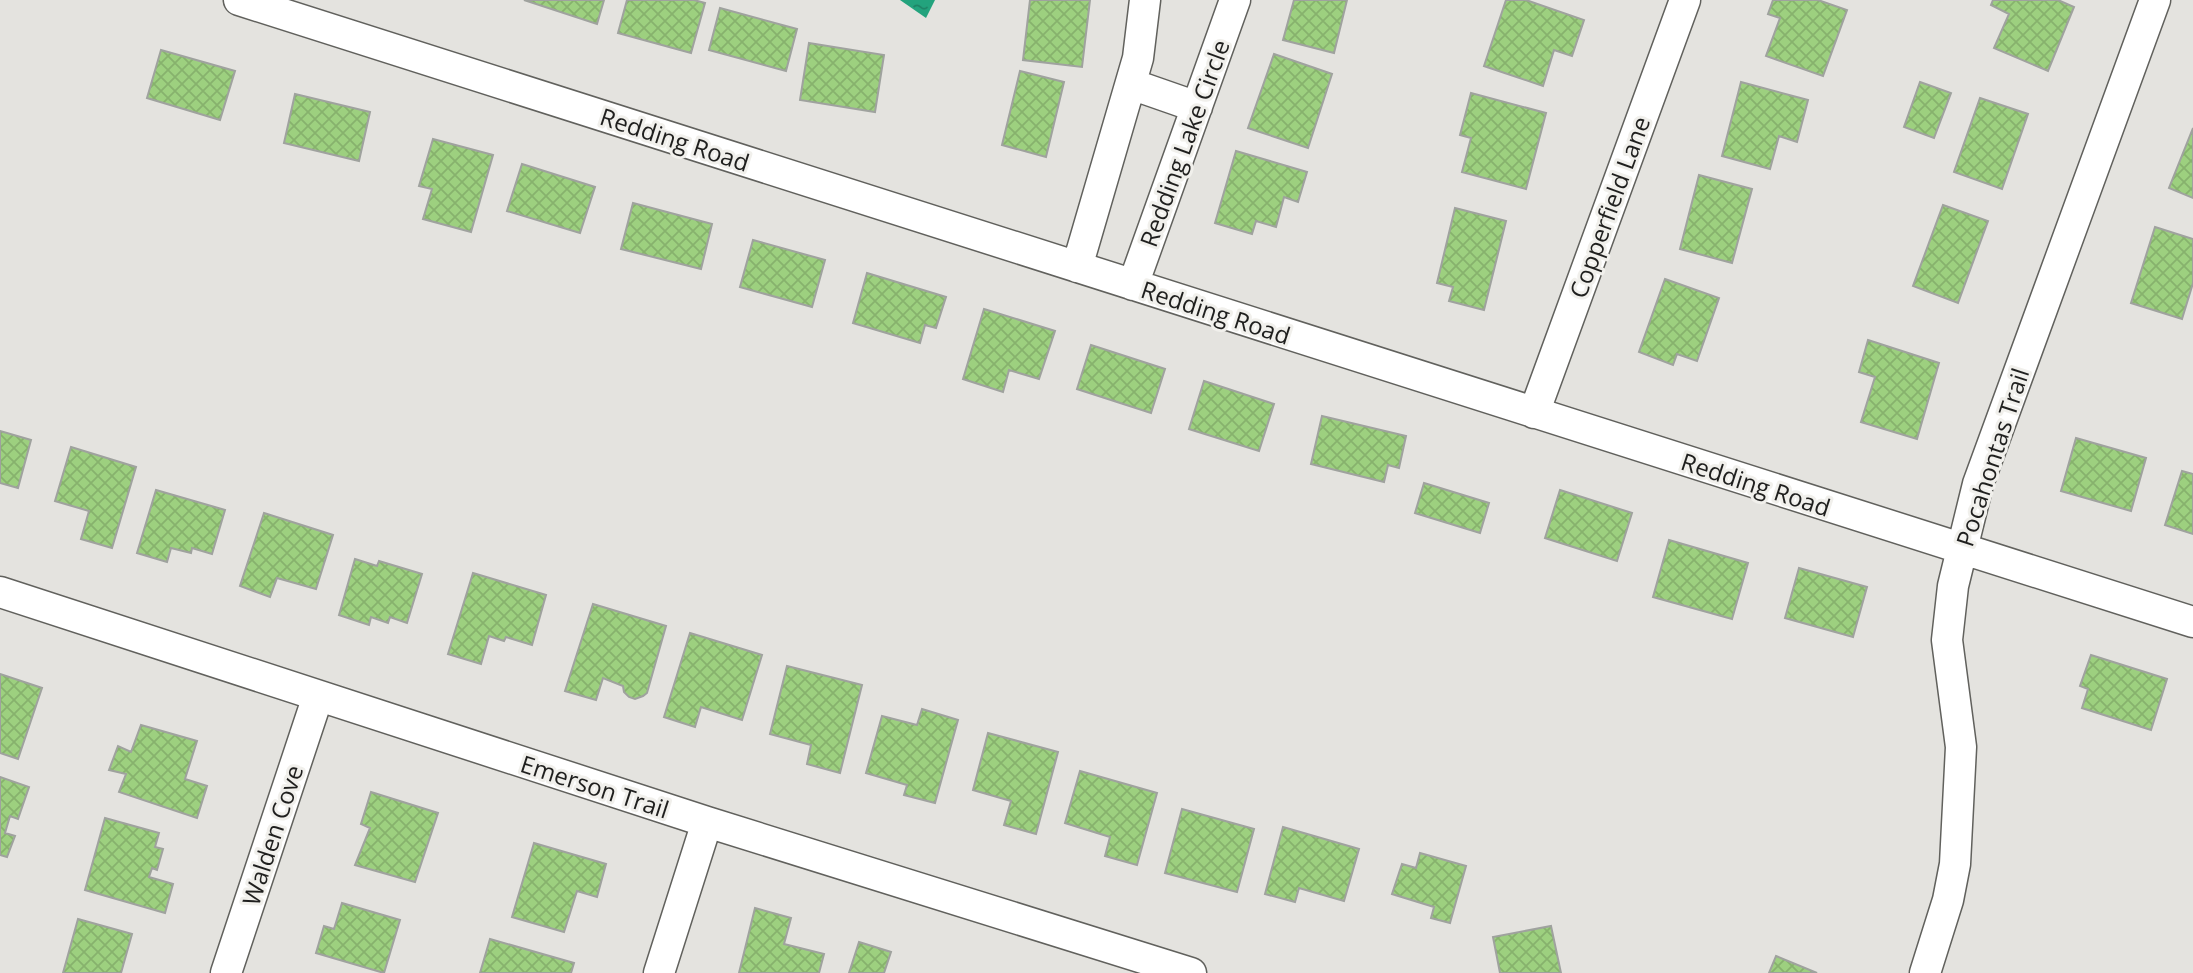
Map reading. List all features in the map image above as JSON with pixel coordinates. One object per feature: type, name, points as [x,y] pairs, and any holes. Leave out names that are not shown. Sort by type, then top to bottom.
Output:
[{"type":"street","name":"Redding Road","points":[[239,0],[2193,622]]},
{"type":"street","points":[[1077,267],[1138,58],[1145,0]]},
{"type":"street","name":"Redding Lake Circle","points":[[1133,285],[1235,0]]},
{"type":"street","name":"Copperfield Lane","points":[[1534,414],[1685,0]]},
{"type":"street","name":"Pocahontas Trail","points":[[1925,973],[1948,900],[1955,864],[1961,747],[1947,640],[1953,586],[1978,484],[2155,0]]},
{"type":"street","points":[[1130,84],[1197,107]]},
{"type":"street","name":"Emerson Trail","points":[[0,592],[707,822],[1191,973]]},
{"type":"street","name":"Walden Cove","points":[[226,973],[318,696]]},
{"type":"street","points":[[659,973],[707,822]]},
{"type":"water","points":[[900,0],[935,0],[926,18]]},
{"type":"building","points":[[524,0],[604,0],[597,24]]},
{"type":"building","points":[[627,0],[694,0],[705,3],[691,53],[618,33]]},
{"type":"building","points":[[1030,0],[1090,0],[1082,67],[1023,60]]},
{"type":"building","points":[[1294,0],[1347,0],[1334,53],[1283,40]]},
{"type":"building","points":[[1506,0],[1526,0],[1584,20],[1572,56],[1554,50],[1543,86],[1484,66]]},
{"type":"building","points":[[1773,0],[1818,0],[1847,10],[1823,76],[1766,56],[1780,18],[1768,14]]},
{"type":"building","points":[[1993,0],[2058,0],[2074,7],[2048,71],[1994,48],[2009,14],[1991,5]]},
{"type":"building","points":[[720,8],[797,29],[786,71],[709,50]]},
{"type":"building","points":[[809,43],[884,55],[875,112],[800,100]]},
{"type":"building","points":[[161,50],[235,71],[220,120],[147,98]]},
{"type":"building","points":[[1274,54],[1332,74],[1308,148],[1248,128]]},
{"type":"building","points":[[1020,71],[1064,82],[1046,157],[1002,145]]},
{"type":"building","points":[[1741,82],[1808,100],[1797,142],[1779,136],[1770,169],[1722,156]]},
{"type":"building","points":[[1920,82],[1951,93],[1934,138],[1904,127]]},
{"type":"building","points":[[1471,93],[1546,113],[1526,189],[1462,172],[1471,138],[1460,135]]},
{"type":"building","points":[[295,94],[370,112],[359,161],[284,143]]},
{"type":"building","points":[[1980,98],[2028,114],[2002,189],[1954,172]]},
{"type":"building","points":[[2193,128],[2193,198],[2169,188]]},
{"type":"building","points":[[433,139],[493,155],[471,232],[423,219],[432,189],[419,186]]},
{"type":"building","points":[[1236,151],[1307,172],[1298,202],[1284,197],[1276,227],[1256,221],[1252,234],[1215,223]]},
{"type":"building","points":[[522,164],[595,187],[580,233],[507,211]]},
{"type":"building","points":[[1699,175],[1752,189],[1732,263],[1680,249]]},
{"type":"building","points":[[633,203],[712,224],[701,269],[621,249]]},
{"type":"building","points":[[1943,205],[1988,221],[1958,303],[1913,286]]},
{"type":"building","points":[[1455,208],[1506,221],[1484,310],[1449,301],[1453,287],[1437,283]]},
{"type":"building","points":[[2155,227],[2193,239],[2193,283],[2182,319],[2131,303]]},
{"type":"building","points":[[753,240],[825,260],[812,307],[740,287]]},
{"type":"building","points":[[867,273],[946,297],[936,328],[925,325],[920,343],[853,323]]},
{"type":"building","points":[[1665,279],[1719,298],[1697,361],[1677,354],[1673,365],[1639,352]]},
{"type":"building","points":[[984,309],[1055,331],[1039,379],[1009,370],[1003,392],[963,379]]},
{"type":"building","points":[[1868,340],[1939,363],[1917,439],[1861,422],[1875,377],[1859,372]]},
{"type":"building","points":[[1091,345],[1165,369],[1151,413],[1077,389]]},
{"type":"building","points":[[1204,381],[1274,404],[1259,451],[1189,429]]},
{"type":"building","points":[[1322,416],[1406,436],[1399,468],[1388,465],[1384,482],[1311,464]]},
{"type":"building","points":[[0,431],[31,440],[18,488],[0,483]]},
{"type":"building","points":[[2076,438],[2146,458],[2131,511],[2061,491]]},
{"type":"building","points":[[71,447],[136,467],[112,548],[81,539],[89,511],[55,501]]},
{"type":"building","points":[[2182,471],[2193,474],[2193,534],[2165,525]]},
{"type":"building","points":[[1424,483],[1489,503],[1480,533],[1415,513]]},
{"type":"building","points":[[156,490],[225,510],[212,554],[192,548],[191,553],[171,548],[167,562],[137,553]]},
{"type":"building","points":[[1560,490],[1632,513],[1617,561],[1545,538]]},
{"type":"building","points":[[264,513],[333,535],[316,589],[277,578],[270,597],[240,586]]},
{"type":"building","points":[[1669,540],[1748,563],[1732,619],[1653,597]]},
{"type":"building","points":[[355,559],[377,566],[379,561],[422,574],[407,623],[390,617],[388,623],[371,617],[369,625],[339,615]]},
{"type":"building","points":[[1799,568],[1867,587],[1853,637],[1785,618]]},
{"type":"building","points":[[473,573],[546,595],[532,645],[506,637],[504,641],[489,636],[481,664],[448,654]]},
{"type":"building","points":[[593,604],[666,626],[647,693],[643,696],[635,699],[629,697],[623,686],[603,678],[596,700],[565,691]]},
{"type":"building","points":[[690,633],[762,655],[742,720],[701,707],[695,727],[664,717]]},
{"type":"building","points":[[2091,655],[2167,679],[2151,730],[2082,708],[2088,689],[2080,686]]},
{"type":"building","points":[[787,666],[862,685],[840,773],[807,764],[811,745],[770,734]]},
{"type":"building","points":[[0,674],[42,688],[18,759],[0,753]]},
{"type":"building","points":[[922,709],[958,720],[935,803],[904,795],[907,785],[866,773],[882,716],[917,725]]},
{"type":"building","points":[[141,725],[197,741],[185,779],[207,786],[197,818],[119,792],[126,774],[109,770],[118,746],[131,752]]},
{"type":"building","points":[[988,733],[1058,752],[1036,834],[1004,825],[1011,801],[973,790]]},
{"type":"building","points":[[1080,771],[1157,793],[1137,865],[1105,856],[1110,837],[1065,823]]},
{"type":"building","points":[[0,777],[29,787],[18,819],[10,816],[5,833],[15,836],[7,857],[0,855]]},
{"type":"building","points":[[371,792],[438,813],[415,882],[355,865],[370,828],[361,824]]},
{"type":"building","points":[[1182,809],[1254,829],[1237,892],[1165,873]]},
{"type":"building","points":[[105,818],[159,833],[155,847],[163,849],[157,870],[152,868],[149,877],[173,884],[165,913],[85,890]]},
{"type":"building","points":[[1283,827],[1359,849],[1344,901],[1299,888],[1295,902],[1265,894]]},
{"type":"building","points":[[534,843],[606,864],[597,897],[577,891],[564,932],[512,917]]},
{"type":"building","points":[[1420,853],[1466,866],[1450,923],[1431,918],[1434,907],[1392,894],[1402,864],[1416,868]]},
{"type":"building","points":[[342,903],[400,920],[384,973],[316,953],[324,926],[334,929]]},
{"type":"building","points":[[755,908],[791,918],[784,944],[824,954],[819,973],[739,973]]},
{"type":"building","points":[[78,919],[132,934],[121,973],[63,973]]},
{"type":"building","points":[[1551,926],[1561,973],[1500,973],[1493,937]]},
{"type":"building","points":[[490,939],[574,963],[571,973],[480,973]]},
{"type":"building","points":[[859,942],[891,952],[884,973],[849,973]]},
{"type":"building","points":[[1776,956],[1817,973],[1769,973]]}]
